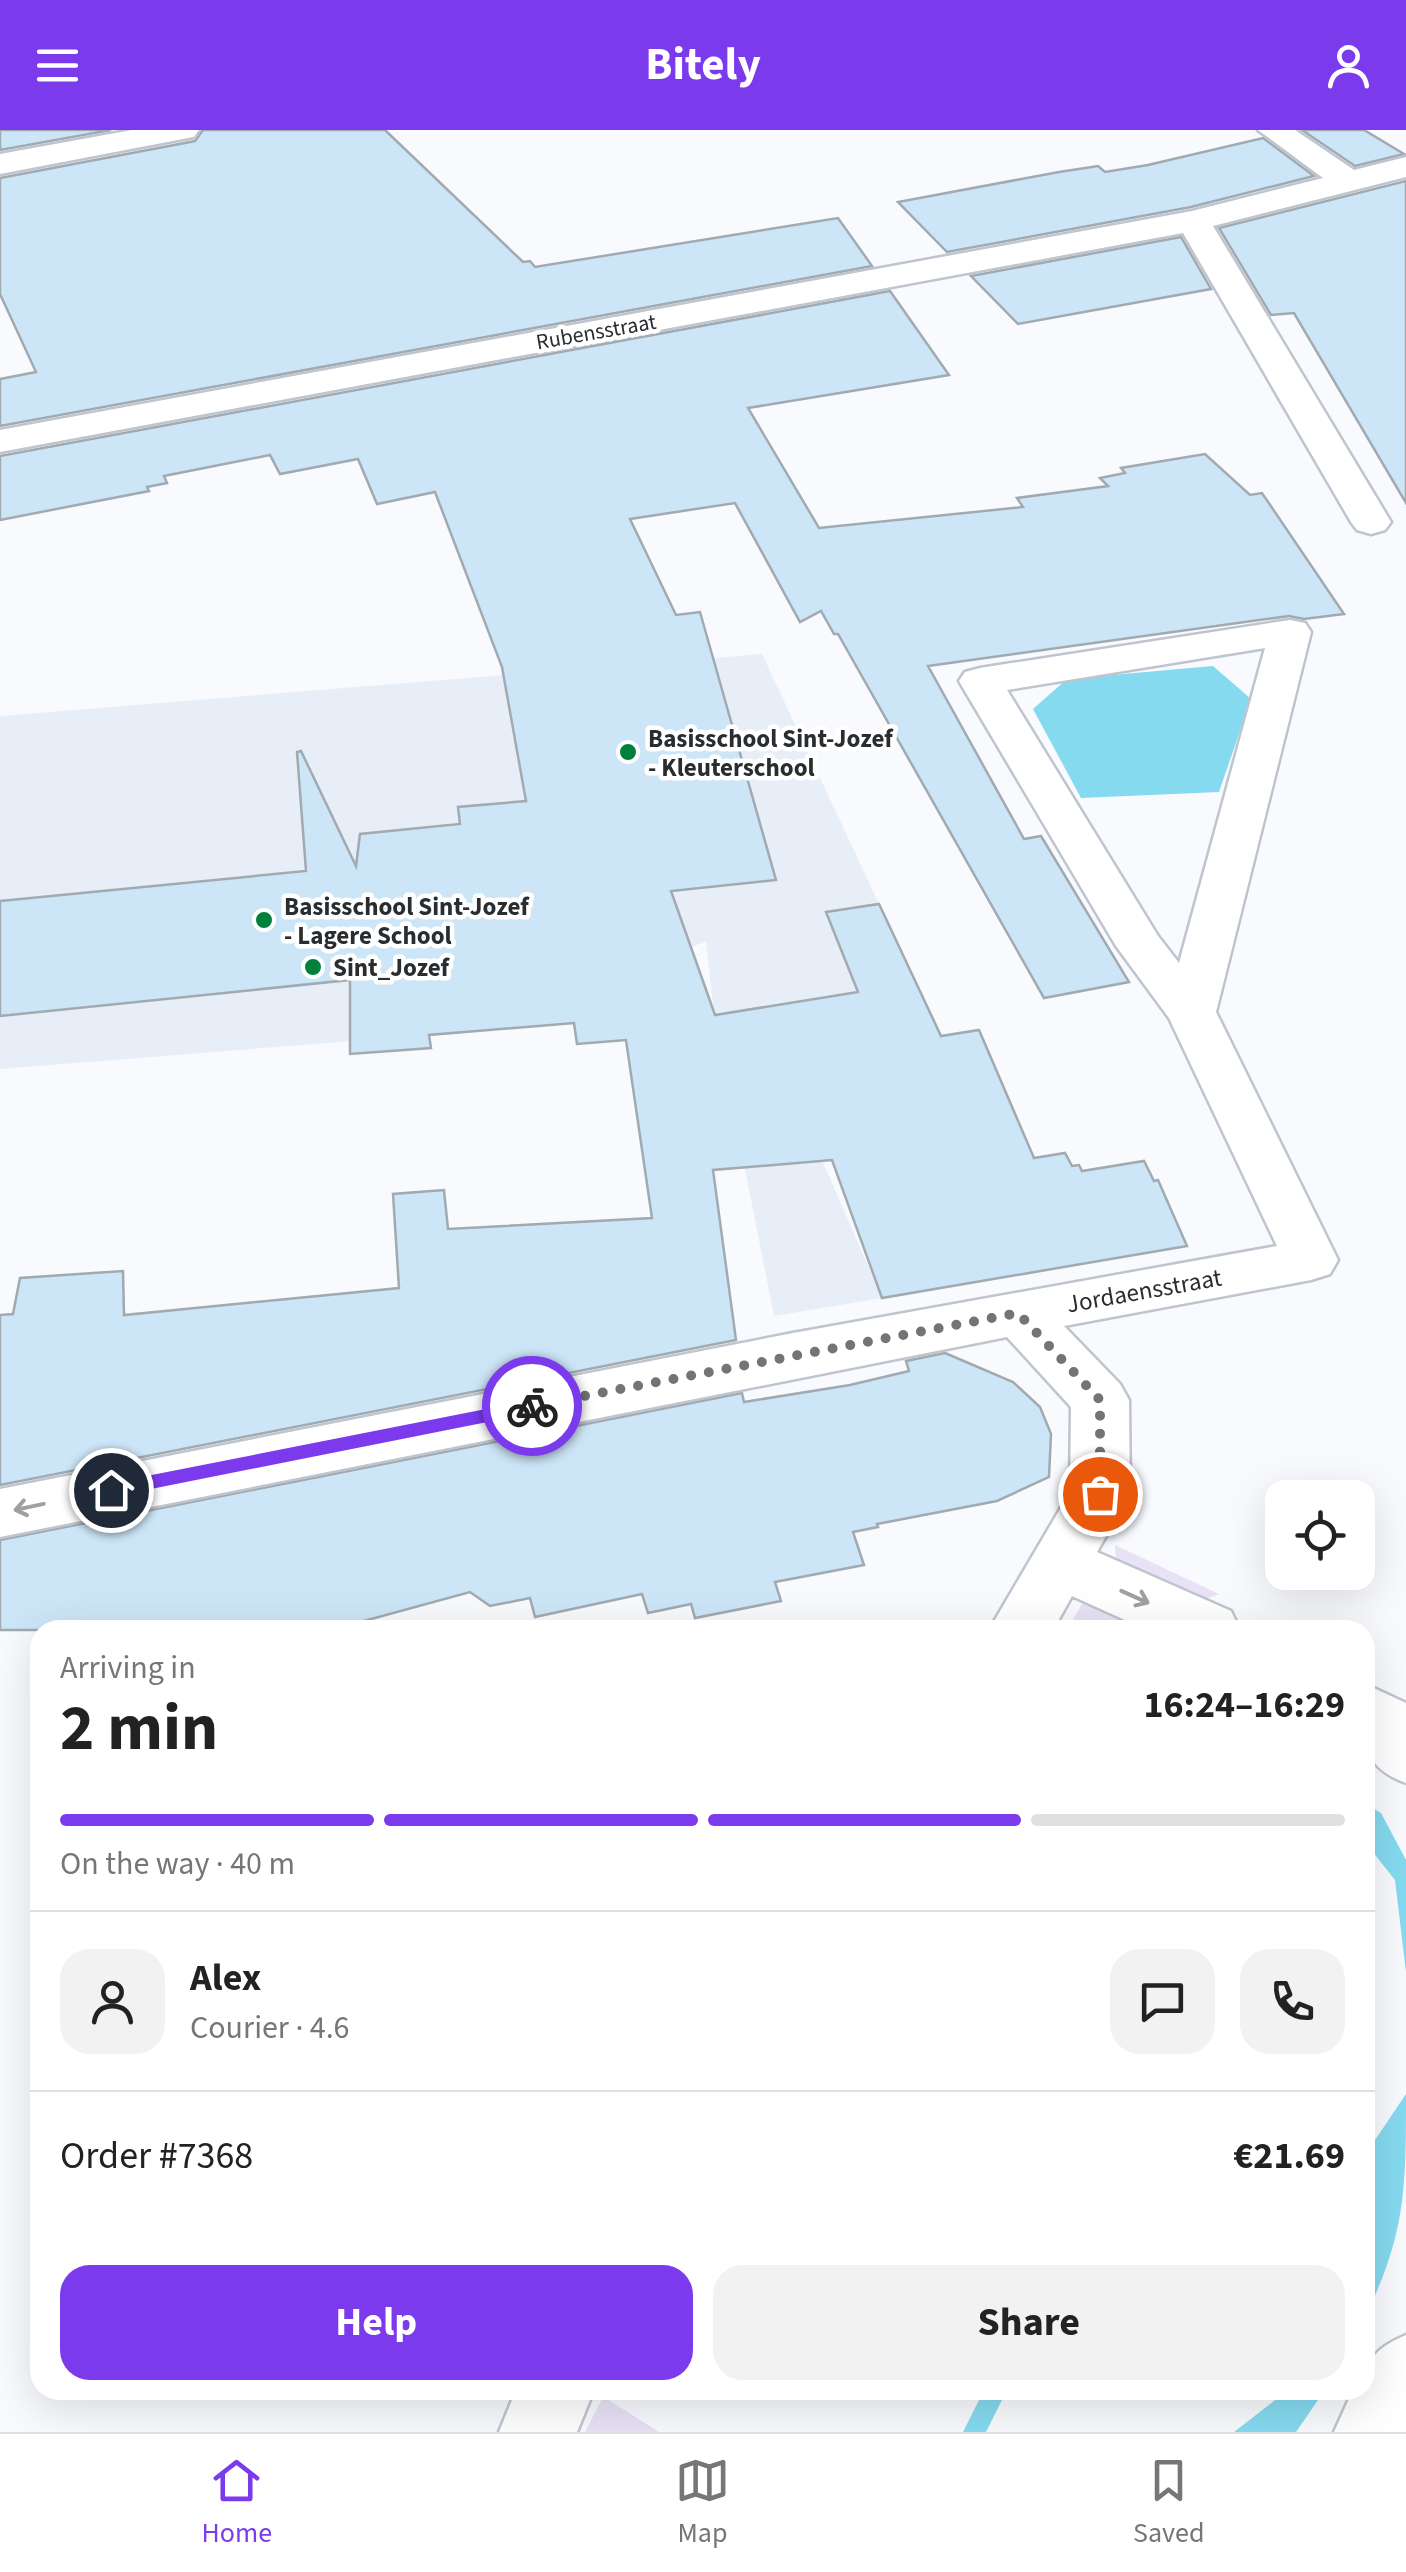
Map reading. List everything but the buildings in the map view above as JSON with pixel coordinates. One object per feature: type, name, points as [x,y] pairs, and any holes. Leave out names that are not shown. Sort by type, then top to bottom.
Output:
[{"type":"main road","points":[[0,164],[183,130]]},
{"type":"main road","points":[[1274,130],[1350,182]]},
{"type":"main road","name":"Rubensstraat","points":[[0,441],[1192,221],[1406,167]]},
{"type":"main road","points":[[1192,221],[1371,522]]},
{"type":"main road","name":"Jordaensstraat","points":[[0,1513],[1018,1313],[1311,1260],[1191,1012],[1140,946],[980,681],[1290,632],[1191,1012]]},
{"type":"main road","points":[[1018,1313],[1100,1400],[1100,1494],[1026,1620]]},
{"type":"main road","points":[[1061,1563],[1187,1620]]},
{"type":"main road","points":[[1375,1717],[1382,1721],[1406,1755]]},
{"type":"main road","points":[[1373,2432],[1406,2374]]},
{"type":"main road","points":[[538,2432],[551,2400]]},
{"type":"shaded area","name":"Sint_Jozef","points":[[762,654],[879,904],[858,992],[789,1084],[882,1298],[774,1316],[714,1012],[706,942],[403,1037],[0,1069],[0,716]]},
{"type":"shaded area","points":[[1115,1545],[1219,1594],[1192,1604],[1116,1565]]},
{"type":"shaded area","points":[[1085,1599],[1131,1620],[1075,1620]]},
{"type":"shaded area","points":[[601,2400],[609,2400],[659,2432],[585,2432]]},
{"type":"water","points":[[1213,666],[1251,699],[1219,792],[1081,798],[1033,709],[1067,679]]},
{"type":"water","points":[[1375,1809],[1381,1813],[1406,1860],[1406,1972],[1395,1880],[1375,1855]]},
{"type":"water","points":[[1406,2094],[1401,2209],[1389,2260],[1375,2296],[1375,2140]]},
{"type":"water","points":[[979,2400],[1002,2400],[986,2432],[963,2432]]},
{"type":"water","points":[[1275,2400],[1318,2400],[1296,2432],[1234,2432]]},
{"type":"way so far","points":[[532,1406],[1018,1313],[1100,1400],[1100,1494]]},
{"type":"place","name":"Basisschool Sint-Jozef - Kleuterschool","points":[[628,752]]},
{"type":"place","name":"Basisschool Sint-Jozef - Lagere School","points":[[264,920]]},
{"type":"place","name":"Sint_Jozef","points":[[313,967]]},
{"type":"route","points":[[111,1490],[532,1406]]}]
